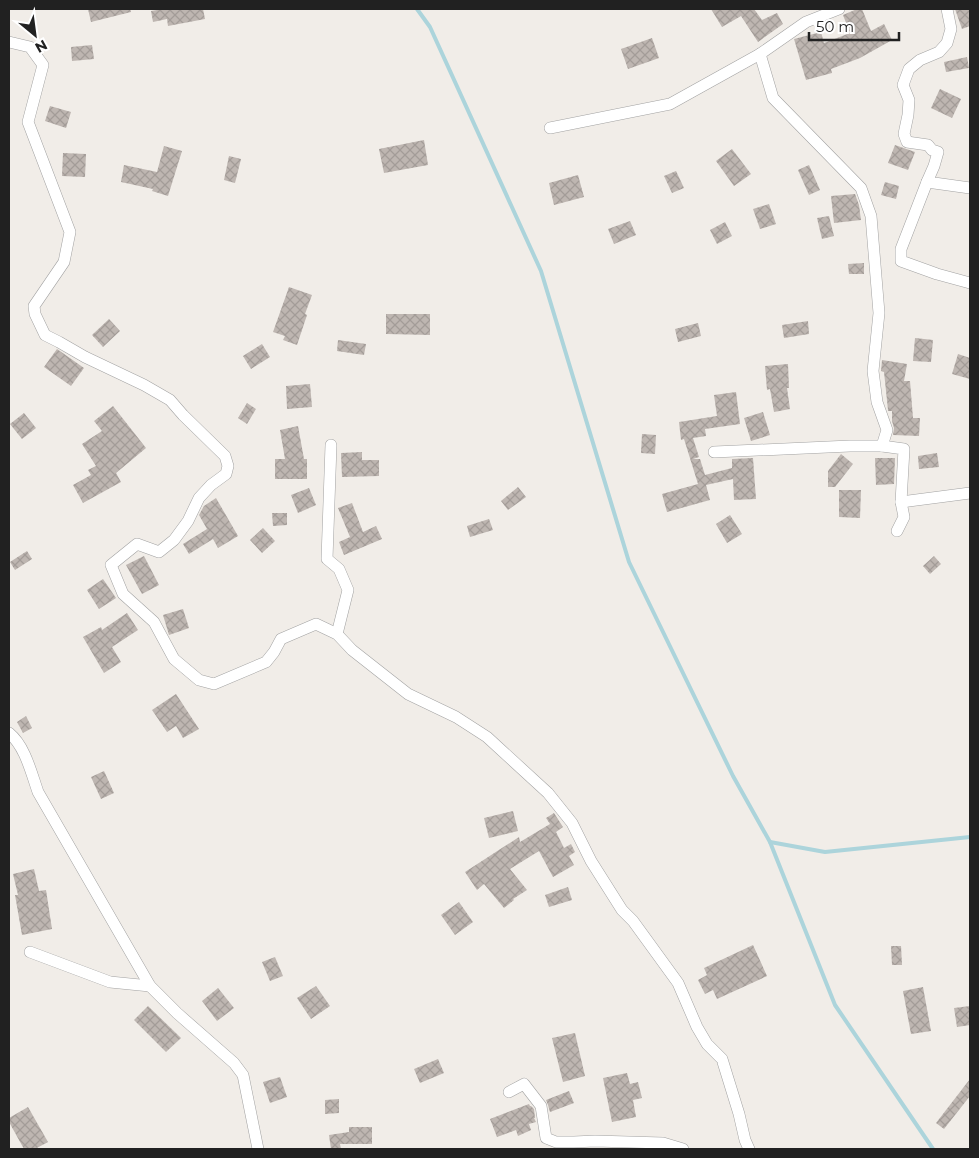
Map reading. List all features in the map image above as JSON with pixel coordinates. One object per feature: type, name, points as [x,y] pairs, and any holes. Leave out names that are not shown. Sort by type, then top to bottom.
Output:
[{"type":"street","points":[[550,128],[670,104],[760,54],[806,22],[839,9]]},
{"type":"street","points":[[947,9],[951,29],[947,43],[939,52],[920,60],[909,70],[903,85],[909,100],[904,134],[907,142],[928,145],[932,150],[938,152],[901,249],[901,261],[970,283]]},
{"type":"street","points":[[9,42],[30,47],[43,66],[28,122],[70,232],[64,262],[34,306],[35,314],[45,335],[170,400],[225,456],[228,466],[226,474],[199,498],[188,521],[174,540],[159,552],[137,544],[111,565],[123,594],[154,622],[174,659],[200,680],[214,684],[266,662],[281,639],[316,624],[337,634],[352,650],[408,694],[456,717],[486,737],[548,794],[572,823],[592,862],[622,910],[633,921],[678,983],[697,1027],[707,1044],[722,1059],[749,1149]]},
{"type":"street","points":[[760,54],[773,98],[861,188],[871,216],[879,313],[874,371],[877,402],[887,430],[882,446]]},
{"type":"street","points":[[927,182],[970,188]]},
{"type":"street","points":[[331,445],[327,559],[339,569],[348,590],[337,634]]},
{"type":"street","points":[[714,452],[850,446],[882,446],[904,449],[901,502],[904,517],[897,531]]},
{"type":"street","points":[[901,502],[970,494]]},
{"type":"street","points":[[9,733],[15,738],[28,761],[38,792],[150,986],[244,1075],[258,1149]]},
{"type":"street","points":[[30,952],[110,982],[150,986]]},
{"type":"street","points":[[509,1092],[524,1084],[541,1106],[546,1138],[556,1142],[663,1143],[683,1149]]},
{"type":"building","points":[[88,9],[130,9],[131,12],[91,22]]},
{"type":"building","points":[[163,9],[203,9],[205,19],[168,26],[167,19],[153,22],[151,11]]},
{"type":"building","points":[[711,9],[754,9],[762,20],[777,13],[783,24],[758,42],[741,16],[722,27]]},
{"type":"building","points":[[857,9],[862,9],[871,31],[884,24],[892,40],[860,58],[831,69],[832,73],[806,80],[794,39],[821,32],[824,43],[850,33],[843,15]]},
{"type":"building","points":[[955,9],[970,9],[970,26],[962,29]]},
{"type":"building","points":[[652,38],[659,58],[628,69],[621,49]]},
{"type":"building","points":[[92,45],[94,59],[72,61],[71,47]]},
{"type":"building","points":[[967,57],[969,68],[946,72],[944,62]]},
{"type":"building","points":[[940,89],[961,99],[952,118],[931,108]]},
{"type":"building","points":[[50,106],[71,112],[66,128],[45,121]]},
{"type":"building","points":[[424,140],[428,165],[384,173],[379,149]]},
{"type":"building","points":[[895,145],[915,152],[908,170],[888,163]]},
{"type":"building","points":[[164,146],[182,151],[168,196],[152,191],[153,189],[121,182],[124,165],[157,172]]},
{"type":"building","points":[[732,149],[751,174],[734,186],[716,161]]},
{"type":"building","points":[[63,153],[86,154],[85,177],[62,176]]},
{"type":"building","points":[[229,156],[241,159],[235,183],[224,180]]},
{"type":"building","points":[[809,165],[820,190],[809,195],[798,170]]},
{"type":"building","points":[[676,171],[684,188],[672,193],[664,176]]},
{"type":"building","points":[[578,175],[584,197],[554,205],[549,183]]},
{"type":"building","points":[[885,182],[899,186],[896,199],[881,195]]},
{"type":"building","points":[[855,194],[861,220],[834,223],[831,196]]},
{"type":"building","points":[[769,204],[776,224],[760,229],[753,209]]},
{"type":"building","points":[[829,216],[834,236],[822,239],[817,218]]},
{"type":"building","points":[[630,221],[636,235],[614,244],[608,229]]},
{"type":"building","points":[[725,222],[732,236],[717,244],[710,230]]},
{"type":"building","points":[[864,263],[864,274],[849,274],[848,264]]},
{"type":"building","points":[[289,287],[312,295],[297,345],[283,340],[285,336],[273,332]]},
{"type":"building","points":[[386,314],[430,314],[430,335],[386,334]]},
{"type":"building","points":[[109,319],[120,331],[103,347],[92,335]]},
{"type":"building","points":[[808,321],[809,334],[784,338],[782,325]]},
{"type":"building","points":[[698,323],[701,336],[678,342],[675,329]]},
{"type":"building","points":[[915,338],[933,340],[931,362],[913,361]]},
{"type":"building","points":[[338,340],[366,344],[364,355],[337,351]]},
{"type":"building","points":[[262,344],[270,357],[251,369],[243,356]]},
{"type":"building","points":[[57,349],[84,368],[71,386],[44,367]]},
{"type":"building","points":[[958,354],[970,358],[970,379],[952,374]]},
{"type":"building","points":[[882,360],[907,364],[904,381],[910,381],[913,418],[920,418],[919,436],[893,435],[892,411],[888,411],[884,372],[881,371]]},
{"type":"building","points":[[788,364],[789,388],[787,388],[790,409],[774,412],[770,389],[767,390],[765,366]]},
{"type":"building","points":[[310,384],[312,407],[287,409],[286,386]]},
{"type":"building","points":[[736,392],[740,424],[705,429],[706,436],[693,438],[699,457],[693,459],[700,459],[705,475],[732,468],[732,459],[753,458],[756,499],[734,500],[733,479],[706,485],[710,500],[667,512],[662,494],[698,484],[684,439],[681,440],[679,422],[717,416],[714,395]]},
{"type":"building","points":[[247,403],[256,409],[247,424],[238,418]]},
{"type":"building","points":[[113,406],[146,448],[116,473],[121,482],[83,503],[73,485],[91,475],[88,470],[96,466],[82,444],[102,431],[94,421]]},
{"type":"building","points":[[763,412],[770,435],[751,441],[744,418]]},
{"type":"building","points":[[24,413],[36,428],[22,439],[10,424]]},
{"type":"building","points":[[298,426],[304,459],[307,459],[307,479],[275,479],[275,459],[285,459],[280,430]]},
{"type":"building","points":[[642,434],[656,435],[655,454],[641,453]]},
{"type":"building","points":[[362,452],[362,460],[379,460],[379,476],[342,477],[341,453]]},
{"type":"building","points":[[937,453],[939,467],[919,469],[918,456]]},
{"type":"building","points":[[841,454],[853,464],[835,487],[828,487],[828,471]]},
{"type":"building","points":[[875,458],[895,458],[894,484],[876,485]]},
{"type":"building","points":[[518,487],[526,497],[508,510],[501,501]]},
{"type":"building","points":[[309,488],[316,505],[298,513],[291,495]]},
{"type":"building","points":[[839,490],[861,490],[860,518],[839,517]]},
{"type":"building","points":[[216,498],[238,536],[218,548],[213,539],[189,554],[183,544],[207,529],[199,515],[204,506]]},
{"type":"building","points":[[352,503],[363,532],[376,526],[382,539],[344,555],[339,542],[350,537],[338,508]]},
{"type":"building","points":[[272,513],[287,513],[287,525],[273,526]]},
{"type":"building","points":[[730,515],[742,534],[727,543],[716,524]]},
{"type":"building","points":[[489,519],[493,530],[470,537],[467,526]]},
{"type":"building","points":[[263,528],[275,541],[262,553],[250,540]]},
{"type":"building","points":[[27,551],[32,559],[15,570],[10,562]]},
{"type":"building","points":[[144,556],[159,585],[142,594],[126,565]]},
{"type":"building","points":[[934,556],[941,564],[930,574],[923,566]]},
{"type":"building","points":[[103,579],[116,598],[99,609],[87,590]]},
{"type":"building","points":[[183,609],[189,628],[169,635],[163,615]]},
{"type":"building","points":[[127,613],[138,630],[112,647],[121,662],[104,673],[83,637],[101,627],[102,630]]},
{"type":"building","points":[[176,694],[199,729],[183,738],[176,726],[167,732],[152,710]]},
{"type":"building","points":[[26,716],[32,728],[23,733],[17,722]]},
{"type":"building","points":[[104,771],[114,793],[101,799],[91,777]]},
{"type":"building","points":[[513,811],[518,831],[489,838],[484,818]]},
{"type":"building","points":[[554,813],[563,827],[556,832],[564,848],[571,844],[575,852],[569,856],[574,865],[553,877],[539,851],[510,869],[527,890],[513,899],[504,908],[484,884],[477,890],[465,872],[519,837],[520,842],[550,824],[546,818]]},
{"type":"building","points":[[34,869],[39,891],[46,890],[52,929],[22,935],[15,895],[18,895],[13,874]]},
{"type":"building","points":[[568,887],[572,900],[549,907],[545,895]]},
{"type":"building","points":[[459,902],[473,922],[455,935],[441,915]]},
{"type":"building","points":[[753,945],[767,976],[717,999],[713,990],[705,994],[698,980],[707,975],[704,968]]},
{"type":"building","points":[[891,946],[901,946],[902,965],[892,965]]},
{"type":"building","points":[[275,957],[283,976],[270,981],[262,962]]},
{"type":"building","points":[[316,986],[330,1006],[311,1019],[297,998]]},
{"type":"building","points":[[923,987],[931,1031],[911,1034],[903,991]]},
{"type":"building","points":[[218,988],[234,1008],[217,1021],[202,1001]]},
{"type":"building","points":[[148,1006],[181,1038],[166,1052],[134,1020]]},
{"type":"building","points":[[970,1006],[970,1025],[957,1027],[954,1008]]},
{"type":"building","points":[[575,1033],[585,1076],[563,1082],[552,1038]]},
{"type":"building","points":[[438,1059],[444,1073],[420,1083],[414,1069]]},
{"type":"building","points":[[627,1073],[630,1084],[638,1082],[642,1098],[633,1100],[636,1117],[612,1122],[603,1078]]},
{"type":"building","points":[[280,1077],[287,1097],[270,1103],[263,1082]]},
{"type":"building","points":[[970,1079],[970,1096],[944,1129],[936,1123]]},
{"type":"building","points":[[569,1091],[574,1103],[550,1112],[546,1100]]},
{"type":"building","points":[[339,1099],[339,1113],[325,1114],[325,1100]]},
{"type":"building","points":[[529,1104],[534,1109],[536,1122],[529,1124],[531,1130],[518,1136],[516,1130],[497,1137],[490,1119]]},
{"type":"building","points":[[28,1107],[48,1142],[35,1149],[24,1149],[9,1122],[9,1118]]},
{"type":"building","points":[[349,1127],[372,1127],[372,1144],[340,1144],[341,1149],[331,1149],[329,1135],[349,1132]]},
{"type":"waterway","points":[[417,9],[430,27],[541,271],[629,562],[733,776],[770,842],[835,1005],[933,1149]]},
{"type":"waterway","points":[[770,842],[825,852],[970,837]]}]
